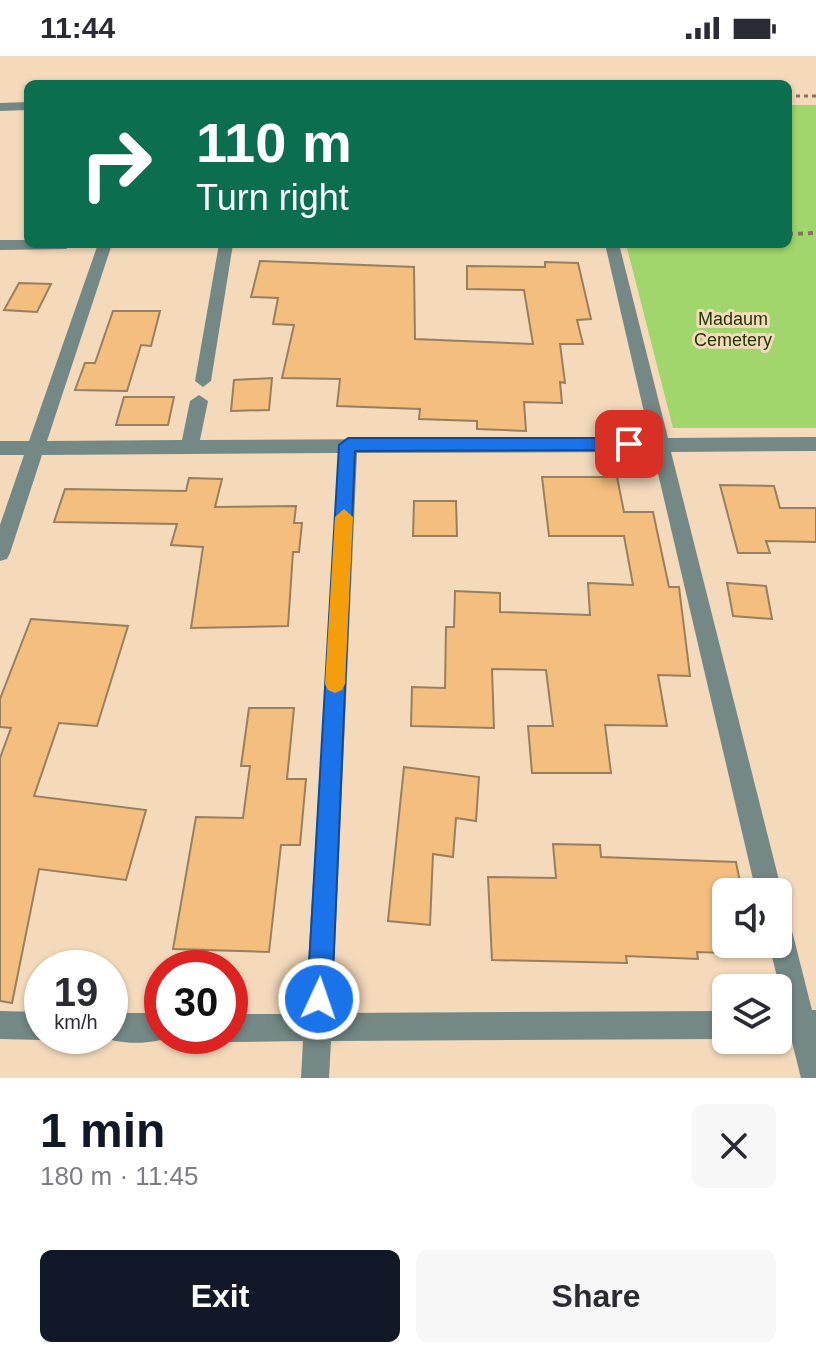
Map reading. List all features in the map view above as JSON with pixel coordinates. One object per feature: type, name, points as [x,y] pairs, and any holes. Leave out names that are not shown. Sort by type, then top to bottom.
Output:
[{"type":"street","points":[[0,107],[24,106]]},
{"type":"street","points":[[0,245],[24,245]]},
{"type":"street","points":[[0,553],[104,248]]},
{"type":"street","points":[[203,381],[225,248]]},
{"type":"street","points":[[613,248],[766,878]]},
{"type":"street","points":[[190,445],[199,401]]},
{"type":"street","points":[[0,448],[816,444]]},
{"type":"street","points":[[315,1078],[348,445]]},
{"type":"street","points":[[785,958],[815,1078]]},
{"type":"street","points":[[0,1025],[24,1026]]},
{"type":"street","points":[[248,1028],[712,1025]]},
{"type":"path","points":[[792,96],[816,96]]},
{"type":"path","points":[[792,234],[816,233]]},
{"type":"green space","name":"Madaum Cemetery","points":[[792,105],[816,105],[816,428],[673,428],[627,248],[792,248]]},
{"type":"building","points":[[260,261],[414,267],[415,339],[533,344],[524,290],[467,289],[467,266],[545,267],[545,262],[578,263],[591,319],[577,320],[583,344],[560,344],[565,383],[560,382],[562,403],[524,402],[526,431],[477,429],[477,421],[419,419],[420,409],[337,406],[340,379],[282,378],[294,325],[273,324],[278,298],[251,297]]},
{"type":"building","points":[[19,283],[51,284],[37,312],[4,310]]},
{"type":"building","points":[[113,311],[160,311],[151,346],[141,345],[127,391],[75,390],[85,363],[95,363]]},
{"type":"building","points":[[272,378],[269,410],[231,411],[234,380]]},
{"type":"building","points":[[124,397],[174,397],[168,425],[116,425]]},
{"type":"building","points":[[542,477],[617,477],[624,512],[653,512],[669,587],[679,587],[690,676],[658,675],[667,726],[605,725],[611,773],[532,773],[528,726],[553,726],[546,670],[492,669],[494,728],[411,726],[412,687],[445,688],[446,627],[454,627],[455,591],[500,593],[500,612],[590,615],[588,583],[633,585],[624,536],[549,536]]},
{"type":"building","points":[[189,478],[222,479],[215,507],[296,506],[294,523],[302,523],[299,552],[293,552],[288,626],[191,628],[203,547],[171,545],[177,524],[54,522],[65,489],[186,491]]},
{"type":"building","points":[[720,485],[774,486],[780,508],[816,508],[816,542],[766,541],[770,553],[738,553]]},
{"type":"building","points":[[414,501],[456,501],[457,536],[413,536]]},
{"type":"building","points":[[727,583],[766,586],[772,619],[733,616]]},
{"type":"building","points":[[31,619],[128,626],[97,726],[59,723],[34,796],[146,810],[126,880],[39,869],[12,1003],[0,1001],[0,758],[11,728],[0,727],[0,699]]},
{"type":"building","points":[[249,708],[294,708],[287,779],[306,779],[300,845],[281,845],[269,952],[173,949],[196,817],[243,818],[250,766],[241,766]]},
{"type":"building","points":[[404,767],[479,777],[476,821],[456,818],[453,857],[433,854],[430,925],[388,921]]},
{"type":"building","points":[[553,844],[600,845],[601,857],[736,862],[739,878],[712,878],[712,953],[697,952],[698,959],[626,956],[627,963],[492,960],[488,877],[556,878]]},
{"type":"slow traffic","points":[[335,684],[344,517]]},
{"type":"route","points":[[319,999],[348,445],[629,444]]}]
